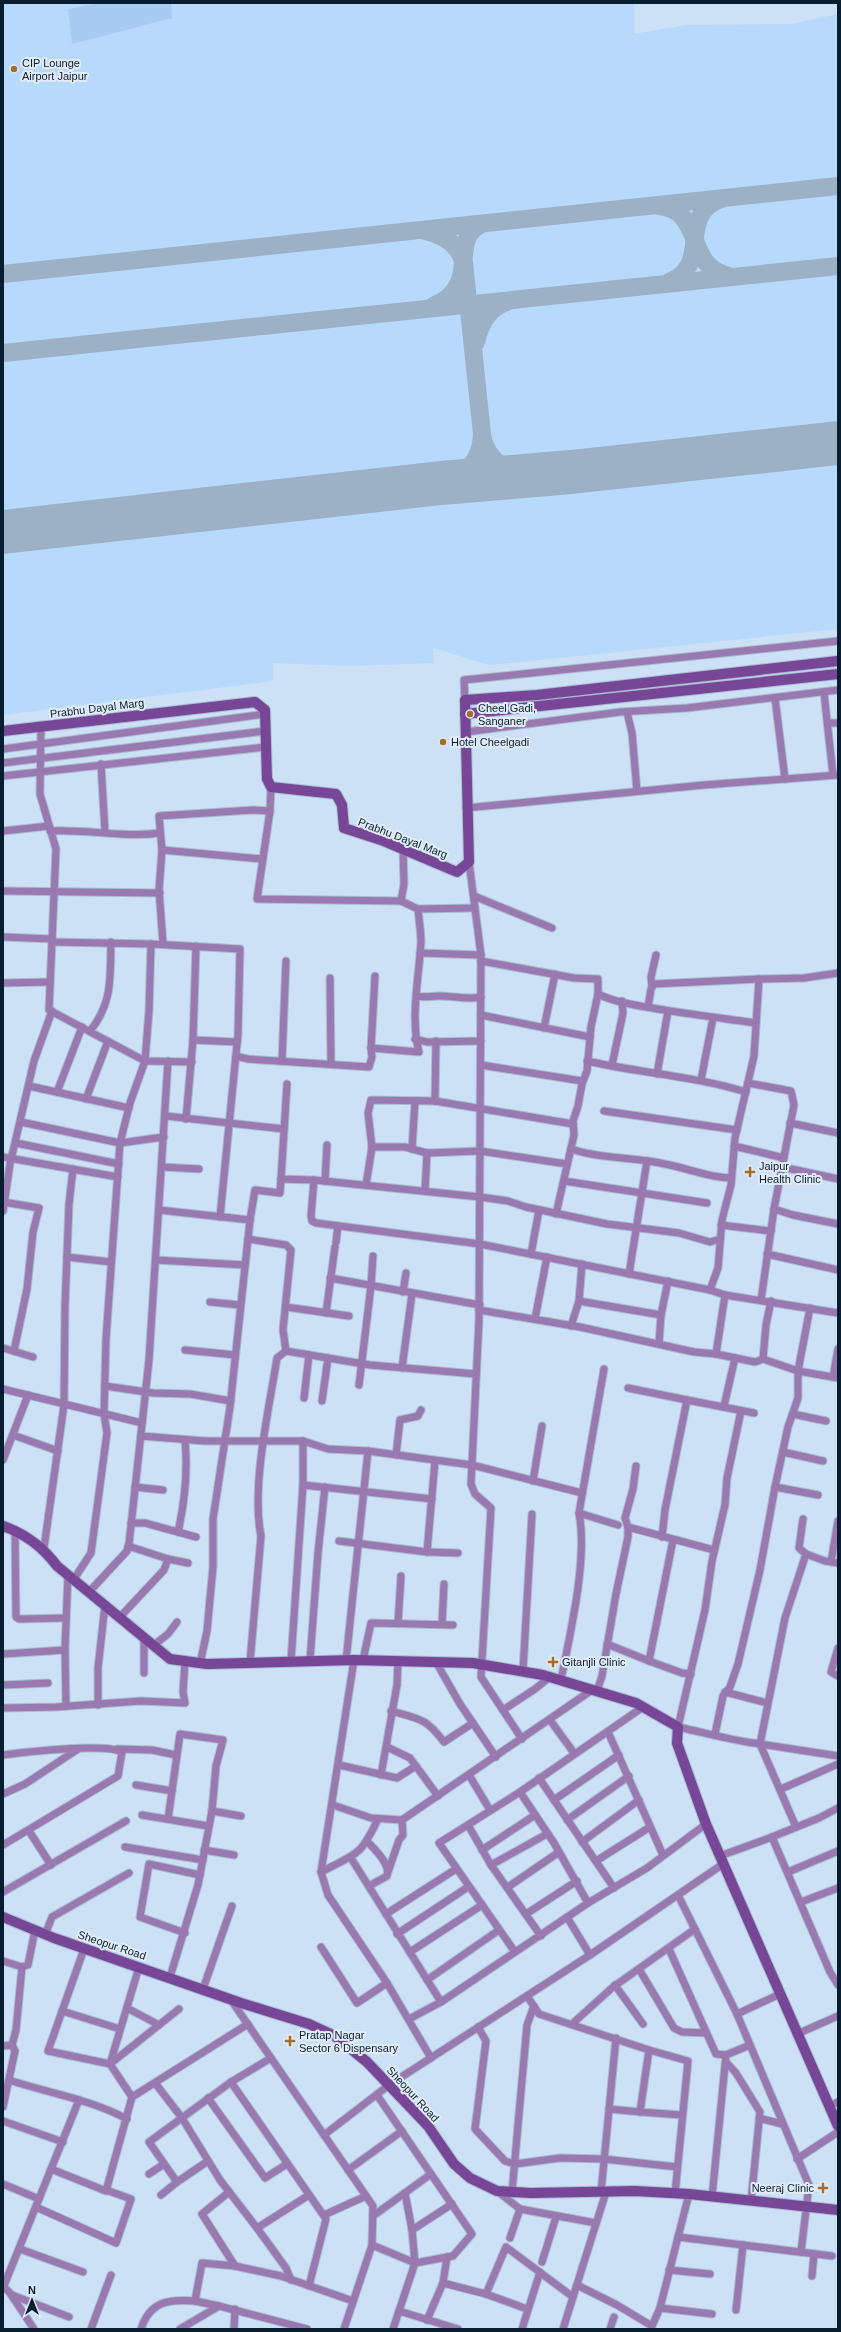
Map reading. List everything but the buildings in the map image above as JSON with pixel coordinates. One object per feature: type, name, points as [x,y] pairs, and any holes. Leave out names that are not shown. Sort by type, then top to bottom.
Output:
[{"type":"street","points":[[522,1739],[481,1677],[483,1665],[491,1508],[475,1494],[471,1484],[479,1308],[481,958],[469,862],[466,808],[466,714],[464,680],[838,641]]},
{"type":"street","points":[[465,700],[537,695],[838,661]]},
{"type":"street","points":[[466,714],[838,674]]},
{"type":"street","points":[[466,732],[627,712],[687,708],[824,693],[838,690]]},
{"type":"street","points":[[466,808],[637,791],[836,775],[824,693]]},
{"type":"street","points":[[775,698],[785,779]]},
{"type":"street","name":"Prabhu Dayal Marg","points":[[3,731],[255,702],[265,710],[265,714]]},
{"type":"street","points":[[627,712],[632,733],[637,791]]},
{"type":"street","points":[[3,749],[265,714],[267,779],[271,787],[270,811],[262,859],[258,899],[401,902],[418,909],[475,908]]},
{"type":"street","points":[[828,723],[838,723]]},
{"type":"street","points":[[41,727],[40,794],[56,849],[49,1010],[145,1061],[192,1062]]},
{"type":"street","points":[[3,763],[266,730]]},
{"type":"street","points":[[3,776],[40,770],[266,747]]},
{"type":"street","points":[[101,764],[105,832]]},
{"type":"street","name":"Prabhu Dayal Marg","points":[[271,787],[336,794],[342,805],[344,828],[403,849],[457,872],[469,862]]},
{"type":"street","points":[[163,943],[160,894],[162,850],[159,816],[253,810],[270,811]]},
{"type":"street","points":[[3,831],[50,829],[134,835],[160,833]]},
{"type":"street","points":[[401,902],[404,884],[403,849]]},
{"type":"street","points":[[162,850],[262,859]]},
{"type":"street","points":[[3,891],[160,894]]},
{"type":"street","points":[[474,896],[552,928]]},
{"type":"street","points":[[371,1048],[419,1052],[415,1039],[417,996],[416,974],[421,941],[418,909]]},
{"type":"street","points":[[3,937],[52,941],[151,944],[163,943],[240,949],[236,1056],[220,1217]]},
{"type":"street","points":[[90,1031],[99,1019],[106,1004],[111,970],[111,942]]},
{"type":"street","points":[[66,1706],[66,1618],[71,1577],[91,1553],[107,1433],[104,1414],[105,1386],[111,1262],[120,1143],[129,1108],[145,1061],[149,1012],[151,944]]},
{"type":"street","points":[[186,1119],[192,1062],[196,946]]},
{"type":"street","points":[[420,953],[481,958],[574,978],[598,979],[598,994],[590,1037],[587,1071],[582,1081],[573,1124],[568,1164],[556,1214]]},
{"type":"street","points":[[648,1007],[652,986],[651,977],[656,955]]},
{"type":"street","points":[[282,1061],[286,961]]},
{"type":"street","points":[[544,1028],[556,974]]},
{"type":"street","points":[[652,986],[654,984],[804,978],[838,974]]},
{"type":"street","points":[[236,1056],[248,1059],[331,1063],[369,1067],[372,1057],[371,1048],[375,976]]},
{"type":"street","points":[[330,978],[331,1063]]},
{"type":"street","points":[[710,1290],[718,1268],[721,1226],[731,1178],[734,1146],[754,1056],[759,979]]},
{"type":"street","points":[[3,983],[50,982]]},
{"type":"street","points":[[598,994],[607,999],[668,1011],[756,1023]]},
{"type":"street","points":[[417,996],[423,998],[444,996],[471,1000],[481,998]]},
{"type":"street","points":[[612,1065],[623,1013],[622,1001]]},
{"type":"street","points":[[3,1211],[12,1158],[34,1061],[52,1011]]},
{"type":"street","points":[[657,1074],[668,1011]]},
{"type":"street","points":[[481,1015],[590,1037]]},
{"type":"street","points":[[701,1080],[713,1018]]},
{"type":"street","points":[[57,1092],[82,1027]]},
{"type":"street","points":[[415,1039],[481,1042]]},
{"type":"street","points":[[193,1040],[237,1042]]},
{"type":"street","points":[[86,1099],[108,1041]]},
{"type":"street","points":[[435,1102],[436,1041]]},
{"type":"street","points":[[89,1592],[127,1551],[128,1546],[146,1392],[166,1116],[168,1061]]},
{"type":"street","points":[[587,1061],[657,1074],[701,1080],[746,1092]]},
{"type":"street","points":[[481,1065],[582,1081]]},
{"type":"street","points":[[748,1083],[791,1091],[794,1104],[774,1209],[761,1300]]},
{"type":"street","points":[[200,1664],[207,1631],[213,1567],[213,1519],[231,1401],[250,1220],[255,1190],[280,1193],[287,1084]]},
{"type":"street","points":[[28,1086],[129,1108]]},
{"type":"street","points":[[366,1186],[372,1147],[368,1113],[371,1100],[435,1102],[573,1124]]},
{"type":"street","points":[[412,1149],[415,1101]]},
{"type":"street","points":[[604,1111],[737,1130]]},
{"type":"street","points":[[166,1116],[284,1128]]},
{"type":"street","points":[[21,1122],[120,1143],[164,1137]]},
{"type":"street","points":[[790,1123],[838,1133]]},
{"type":"street","points":[[16,1143],[119,1164]]},
{"type":"street","points":[[325,1182],[327,1145]]},
{"type":"street","points":[[734,1146],[784,1158]]},
{"type":"street","points":[[372,1147],[405,1147],[427,1153],[480,1151],[568,1164]]},
{"type":"street","points":[[571,1148],[584,1153],[647,1162],[731,1178]]},
{"type":"street","points":[[425,1191],[427,1153]]},
{"type":"street","points":[[3,1157],[118,1177]]},
{"type":"street","points":[[629,1274],[647,1162]]},
{"type":"street","points":[[162,1167],[199,1169]]},
{"type":"street","points":[[782,1167],[838,1179]]},
{"type":"street","points":[[44,1548],[64,1405],[67,1257],[73,1169]]},
{"type":"street","points":[[282,1179],[314,1180],[480,1197],[508,1201],[556,1214],[607,1224],[680,1233],[710,1242],[720,1239]]},
{"type":"street","points":[[314,1180],[312,1221],[316,1223],[480,1244],[668,1281],[710,1290],[725,1295],[771,1301],[838,1313]]},
{"type":"street","points":[[564,1181],[708,1203]]},
{"type":"street","points":[[4,1202],[38,1208],[33,1232],[27,1290],[14,1351]]},
{"type":"street","points":[[774,1209],[793,1215],[838,1224]]},
{"type":"street","points":[[159,1210],[250,1220]]},
{"type":"street","points":[[532,1254],[539,1210]]},
{"type":"street","points":[[326,1313],[338,1226]]},
{"type":"street","points":[[721,1226],[771,1231]]},
{"type":"street","points":[[248,1239],[286,1245],[291,1250],[283,1330],[286,1351]]},
{"type":"street","points":[[767,1254],[838,1270]]},
{"type":"street","points":[[359,1386],[371,1286],[373,1256]]},
{"type":"street","points":[[67,1257],[111,1262]]},
{"type":"street","points":[[535,1319],[547,1257]]},
{"type":"street","points":[[156,1260],[245,1265]]},
{"type":"street","points":[[571,1326],[579,1301],[582,1264]]},
{"type":"street","points":[[403,1292],[406,1273]]},
{"type":"street","points":[[330,1278],[659,1343],[694,1352],[716,1354],[755,1362],[763,1360],[798,1371],[836,1378],[838,1349]]},
{"type":"street","points":[[659,1343],[661,1315],[668,1281]]},
{"type":"street","points":[[402,1368],[412,1294]]},
{"type":"street","points":[[716,1354],[725,1295]]},
{"type":"street","points":[[579,1301],[661,1315]]},
{"type":"street","points":[[763,1360],[766,1325],[771,1301]]},
{"type":"street","points":[[210,1302],[240,1305]]},
{"type":"street","points":[[286,1307],[349,1316]]},
{"type":"street","points":[[715,1734],[722,1696],[730,1687],[738,1664],[762,1563],[775,1487],[792,1414],[798,1398],[798,1371],[810,1308]]},
{"type":"street","points":[[3,1348],[33,1357]]},
{"type":"street","points":[[185,1350],[235,1355]]},
{"type":"street","points":[[250,1662],[262,1536],[257,1517],[264,1441],[277,1358],[286,1351],[361,1364],[476,1374]]},
{"type":"street","points":[[304,1398],[309,1355]]},
{"type":"street","points":[[322,1401],[328,1358]]},
{"type":"street","points":[[724,1406],[735,1358]]},
{"type":"street","points":[[561,1680],[579,1570],[582,1528],[579,1514],[604,1369]]},
{"type":"street","points":[[105,1386],[146,1392],[190,1394],[231,1401]]},
{"type":"street","points":[[628,1388],[754,1413]]},
{"type":"street","points":[[3,1390],[142,1423]]},
{"type":"street","points":[[3,1460],[28,1396]]},
{"type":"street","points":[[662,1537],[665,1510],[687,1400]]},
{"type":"street","points":[[396,1455],[400,1420],[418,1416],[421,1410]]},
{"type":"street","points":[[741,1411],[727,1478],[725,1505],[714,1550],[705,1610],[678,1727],[677,1744],[706,1824],[721,1860],[797,2034],[834,2104],[838,2126]]},
{"type":"street","points":[[792,1414],[826,1421]]},
{"type":"street","points":[[533,1481],[542,1426]]},
{"type":"street","points":[[13,1435],[58,1451]]},
{"type":"street","points":[[141,1436],[185,1440],[303,1441],[328,1449],[368,1451],[472,1465],[582,1493]]},
{"type":"street","points":[[178,1532],[186,1487],[187,1462],[185,1440]]},
{"type":"street","points":[[291,1661],[303,1485],[303,1441]]},
{"type":"street","points":[[368,1451],[358,1543],[354,1660],[339,1765],[321,1872],[328,1895],[387,1983],[431,2058]]},
{"type":"street","points":[[783,1452],[823,1461]]},
{"type":"street","points":[[427,1552],[435,1461]]},
{"type":"street","points":[[332,1805],[378,1819],[402,1820],[594,1691],[607,1644],[628,1537],[628,1527],[625,1518],[633,1489],[636,1466]]},
{"type":"street","points":[[303,1485],[432,1499]]},
{"type":"street","points":[[135,1487],[164,1490]]},
{"type":"street","points":[[310,1660],[318,1553],[325,1487]]},
{"type":"street","points":[[775,1487],[818,1495]]},
{"type":"street","points":[[523,1671],[532,1514]]},
{"type":"street","points":[[579,1514],[618,1525]]},
{"type":"street","points":[[803,1519],[799,1548],[806,1554],[834,1562],[838,1521]]},
{"type":"street","points":[[131,1522],[196,1537]]},
{"type":"street","points":[[3,1526],[15,1530],[44,1548],[57,1566],[170,1659],[200,1664],[354,1660],[483,1665],[523,1671],[561,1680],[643,1707],[678,1727],[715,1734],[740,1742],[838,1756]]},
{"type":"street","points":[[628,1527],[714,1550]]},
{"type":"street","points":[[15,1530],[16,1617],[66,1618]]},
{"type":"street","points":[[649,1661],[673,1540]]},
{"type":"street","points":[[339,1541],[427,1552],[458,1553]]},
{"type":"street","points":[[128,1546],[168,1559],[188,1563]]},
{"type":"street","points":[[796,1827],[760,1744],[780,1654],[785,1618],[806,1554]]},
{"type":"street","points":[[120,1617],[164,1570],[168,1559]]},
{"type":"street","points":[[398,1623],[401,1576]]},
{"type":"street","points":[[442,1624],[444,1584]]},
{"type":"street","points":[[98,1705],[98,1668],[105,1605]]},
{"type":"street","points":[[154,1645],[168,1634],[177,1622]]},
{"type":"street","points":[[354,1660],[371,1624],[398,1623],[453,1625]]},
{"type":"street","points":[[144,1637],[144,1673]]},
{"type":"street","points":[[607,1644],[682,1673],[691,1674]]},
{"type":"street","points":[[838,1648],[831,1672],[838,1676]]},
{"type":"street","points":[[3,1654],[65,1650]]},
{"type":"street","points":[[381,1774],[397,1685],[398,1661]]},
{"type":"street","points":[[3,1708],[98,1705],[141,1701],[185,1704],[183,1692],[185,1662]]},
{"type":"street","points":[[436,1662],[473,1724],[496,1757]]},
{"type":"street","points":[[503,1710],[535,1689],[550,1677]]},
{"type":"street","points":[[3,1685],[48,1683]]},
{"type":"street","points":[[725,1692],[768,1703]]},
{"type":"street","points":[[515,1952],[468,1887],[439,1843],[520,1792],[574,1753],[608,1732],[643,1707]]},
{"type":"street","points":[[391,1712],[422,1719],[432,1726],[444,1742],[473,1724]]},
{"type":"street","points":[[550,1720],[574,1753]]},
{"type":"street","points":[[608,1732],[629,1776],[663,1855]]},
{"type":"street","points":[[168,1819],[180,1734],[223,1740],[216,1766],[212,1811],[200,1875],[185,1933],[170,1977]]},
{"type":"street","points":[[387,1747],[410,1758],[438,1796]]},
{"type":"street","points":[[3,1794],[25,1784],[79,1749]]},
{"type":"street","points":[[3,1755],[79,1749],[152,1750],[176,1755]]},
{"type":"street","points":[[3,1845],[29,1831],[118,1776],[122,1752],[115,1749]]},
{"type":"street","points":[[554,1800],[619,1755]]},
{"type":"street","points":[[780,1789],[838,1764]]},
{"type":"street","points":[[339,1765],[397,1778],[416,1766]]},
{"type":"street","points":[[469,1775],[490,1810]]},
{"type":"street","points":[[568,1820],[629,1776]]},
{"type":"street","points":[[539,1778],[614,1888]]},
{"type":"street","points":[[136,1785],[172,1791]]},
{"type":"street","points":[[520,1792],[577,1881],[588,1903]]},
{"type":"street","points":[[582,1842],[639,1800]]},
{"type":"street","points":[[324,2135],[389,2085],[590,1955],[678,1894],[721,1860],[838,1808]]},
{"type":"street","points":[[212,1811],[241,1816]]},
{"type":"street","points":[[482,1850],[535,1814]]},
{"type":"street","points":[[142,1815],[208,1826]]},
{"type":"street","points":[[321,1872],[351,1858],[368,1841],[378,1819]]},
{"type":"street","points":[[369,1886],[387,1876],[399,1840],[403,1835],[402,1820]]},
{"type":"street","points":[[3,1892],[126,1821]]},
{"type":"street","points":[[409,2020],[441,2002],[588,1903],[614,1888],[706,1824]]},
{"type":"street","points":[[468,1825],[491,1864],[541,1936]]},
{"type":"street","points":[[596,1862],[650,1827]]},
{"type":"street","points":[[29,1831],[50,1865]]},
{"type":"street","points":[[491,1864],[547,1834]]},
{"type":"street","points":[[772,1837],[835,1975],[838,1985]]},
{"type":"street","points":[[368,1841],[386,1864],[388,1872]]},
{"type":"street","points":[[125,1848],[203,1860]]},
{"type":"street","points":[[204,1850],[234,1855]]},
{"type":"street","points":[[788,1872],[838,1851]]},
{"type":"street","points":[[508,1887],[559,1852]]},
{"type":"street","points":[[351,1858],[397,1934],[441,2002]]},
{"type":"street","points":[[185,1933],[140,1917],[149,1864],[200,1875]]},
{"type":"street","points":[[386,1914],[456,1868]]},
{"type":"street","points":[[45,1935],[52,1917],[129,1873]]},
{"type":"street","points":[[526,1914],[577,1881]]},
{"type":"street","points":[[397,1934],[468,1887]]},
{"type":"street","points":[[801,1902],[837,1891]]},
{"type":"street","points":[[678,1894],[737,2014],[797,2160],[809,2185],[801,2252]]},
{"type":"street","points":[[410,1952],[482,1905]]},
{"type":"street","points":[[203,1989],[232,1906]]},
{"type":"street","name":"Sheopur Road","points":[[3,1917],[45,1935],[84,1949],[170,1977],[231,2000],[309,2024],[335,2036],[367,2062],[428,2126],[454,2164],[470,2178],[497,2191],[689,2194],[838,2210]]},
{"type":"street","points":[[567,1917],[590,1955]]},
{"type":"street","points":[[572,2024],[615,1985],[669,1949],[695,1929]]},
{"type":"street","points":[[3,1961],[22,1967],[28,1965],[35,1930]]},
{"type":"street","points":[[427,1980],[499,1930]]},
{"type":"street","points":[[321,1947],[357,2003],[387,1983]]},
{"type":"street","points":[[84,1949],[48,2051],[110,2064],[132,2097],[127,2120],[106,2190]]},
{"type":"street","points":[[669,1949],[716,2054],[726,2058],[760,2112],[751,2201]]},
{"type":"street","points":[[3,2107],[15,2051],[12,2045],[16,2030],[22,1967]]},
{"type":"street","points":[[110,2064],[139,1967]]},
{"type":"street","points":[[639,1969],[674,2028],[682,2032],[706,2033]]},
{"type":"street","points":[[615,1985],[643,2024]]},
{"type":"street","points":[[737,2014],[780,1994]]},
{"type":"street","points":[[527,1996],[540,2014],[649,2050],[688,2061],[674,2194]]},
{"type":"street","points":[[231,2000],[373,2206],[372,2245],[344,2329]]},
{"type":"street","points":[[512,2192],[527,2025],[534,2006]]},
{"type":"street","points":[[127,2008],[159,2025]]},
{"type":"street","points":[[110,2064],[179,2009]]},
{"type":"street","points":[[62,2011],[120,2029]]},
{"type":"street","points":[[797,2034],[838,2016]]},
{"type":"street","points":[[132,2097],[248,2024]]},
{"type":"street","points":[[478,2027],[486,2041],[475,2128],[505,2161],[515,2164],[560,2158],[604,2159],[677,2166]]},
{"type":"street","points":[[563,2329],[596,2223],[603,2192],[604,2159],[616,2038]]},
{"type":"street","points":[[3,2046],[12,2045]]},
{"type":"street","points":[[726,2058],[750,2045]]},
{"type":"street","points":[[640,2112],[649,2050]]},
{"type":"street","points":[[177,2182],[149,2142],[231,2082],[271,2058]]},
{"type":"street","points":[[712,2197],[726,2058]]},
{"type":"street","points":[[9,2080],[112,2111],[127,2120]]},
{"type":"street","points":[[231,2082],[326,2219],[309,2286]]},
{"type":"street","points":[[155,2083],[182,2118],[229,2192],[258,2228],[286,2268],[292,2280]]},
{"type":"street","points":[[372,2245],[415,2263],[453,2256],[472,2234],[377,2095]]},
{"type":"street","points":[[208,2098],[266,2178],[287,2164]]},
{"type":"street","points":[[34,2329],[12,2295],[3,2287],[20,2250],[78,2100]]},
{"type":"street","points":[[609,2110],[682,2115]]},
{"type":"street","points":[[759,2118],[782,2124]]},
{"type":"street","points":[[3,2121],[63,2142]]},
{"type":"street","points":[[348,2170],[402,2131]]},
{"type":"street","points":[[797,2160],[838,2132]]},
{"type":"street","points":[[161,2195],[208,2161]]},
{"type":"street","points":[[149,2174],[164,2164]]},
{"type":"street","points":[[36,2207],[116,2243],[131,2199],[51,2169]]},
{"type":"street","points":[[373,2216],[431,2174]]},
{"type":"street","points":[[3,2184],[39,2199]]},
{"type":"street","points":[[497,2191],[520,2209],[556,2217],[596,2223]]},
{"type":"street","points":[[229,2192],[202,2214],[235,2266]]},
{"type":"street","points":[[393,2329],[415,2263],[412,2230],[405,2193]]},
{"type":"street","points":[[577,2285],[617,2305],[652,2326],[660,2308],[689,2194]]},
{"type":"street","points":[[258,2228],[309,2195]]},
{"type":"street","points":[[324,2216],[366,2196]]},
{"type":"street","points":[[412,2230],[452,2204]]},
{"type":"street","points":[[510,2238],[520,2209]]},
{"type":"street","points":[[542,2262],[556,2217]]},
{"type":"street","points":[[678,2237],[832,2256]]},
{"type":"street","points":[[736,2310],[743,2245]]},
{"type":"street","points":[[486,2294],[506,2246],[573,2297]]},
{"type":"street","points":[[20,2250],[83,2272]]},
{"type":"street","points":[[812,2276],[814,2254]]},
{"type":"street","points":[[427,2320],[443,2283],[447,2257]]},
{"type":"street","points":[[195,2301],[202,2263],[235,2266],[292,2280],[353,2301]]},
{"type":"street","points":[[670,2270],[710,2274]]},
{"type":"street","points":[[522,2329],[527,2309],[540,2272]]},
{"type":"street","points":[[91,2329],[111,2275]]},
{"type":"street","points":[[443,2283],[486,2294],[527,2309]]},
{"type":"street","points":[[12,2295],[69,2317]]},
{"type":"street","points":[[142,2329],[145,2316],[164,2302],[174,2299],[195,2301],[235,2309],[307,2329]]},
{"type":"street","points":[[180,2329],[219,2306]]},
{"type":"street","points":[[660,2308],[712,2314]]},
{"type":"street","points":[[234,2329],[235,2309]]},
{"type":"street","points":[[399,2311],[458,2329]]},
{"type":"street","points":[[610,2329],[614,2317]]},
{"type":"shaded area","points":[[3,3],[634,3],[634,34],[687,25],[792,24],[838,14],[838,629],[490,665],[433,648],[434,663],[351,666],[273,663],[273,681],[3,715]]},
{"type":"shaded area","points":[[100,3],[171,3],[172,18],[72,44],[68,9]]},
{"type":"taxiway","points":[[3,274],[838,186]]},
{"type":"taxiway","points":[[669,282],[682,274],[689,264],[693,252],[696,228],[700,216],[708,206],[721,199]]},
{"type":"taxiway","points":[[659,206],[673,210],[683,218],[690,228],[699,251],[706,262],[716,271],[730,276]]},
{"type":"taxiway","points":[[433,306],[448,297],[457,287],[461,275],[467,240],[472,231],[482,224]]},
{"type":"taxiway","points":[[425,231],[438,235],[450,242],[458,251],[464,263],[482,434],[479,452],[475,460],[465,472],[441,483]]},
{"type":"taxiway","points":[[3,353],[838,266]]},
{"type":"taxiway","points":[[476,342],[480,329],[486,318],[495,308],[507,302]]},
{"type":"taxiway","points":[[482,435],[489,454],[495,461],[520,473],[540,475]]},
{"type":"runway","points":[[3,532],[441,483],[571,472],[838,443]]},
{"type":"place","name":"CIP Lounge Airport Jaipur","points":[[14,69]]},
{"type":"place","name":"Cheel Gadi, Sanganer","points":[[470,714]]},
{"type":"place","name":"Hotel Cheelgadi","points":[[443,742]]},
{"type":"place","name":"Jaipur Health Clinic","points":[[750,1172]]},
{"type":"place","name":"Gitanjli Clinic","points":[[553,1662]]},
{"type":"place","name":"Pratap Nagar Sector 6 Dispensary","points":[[290,2041]]},
{"type":"place","name":"Neeraj Clinic","points":[[823,2188]]}]
